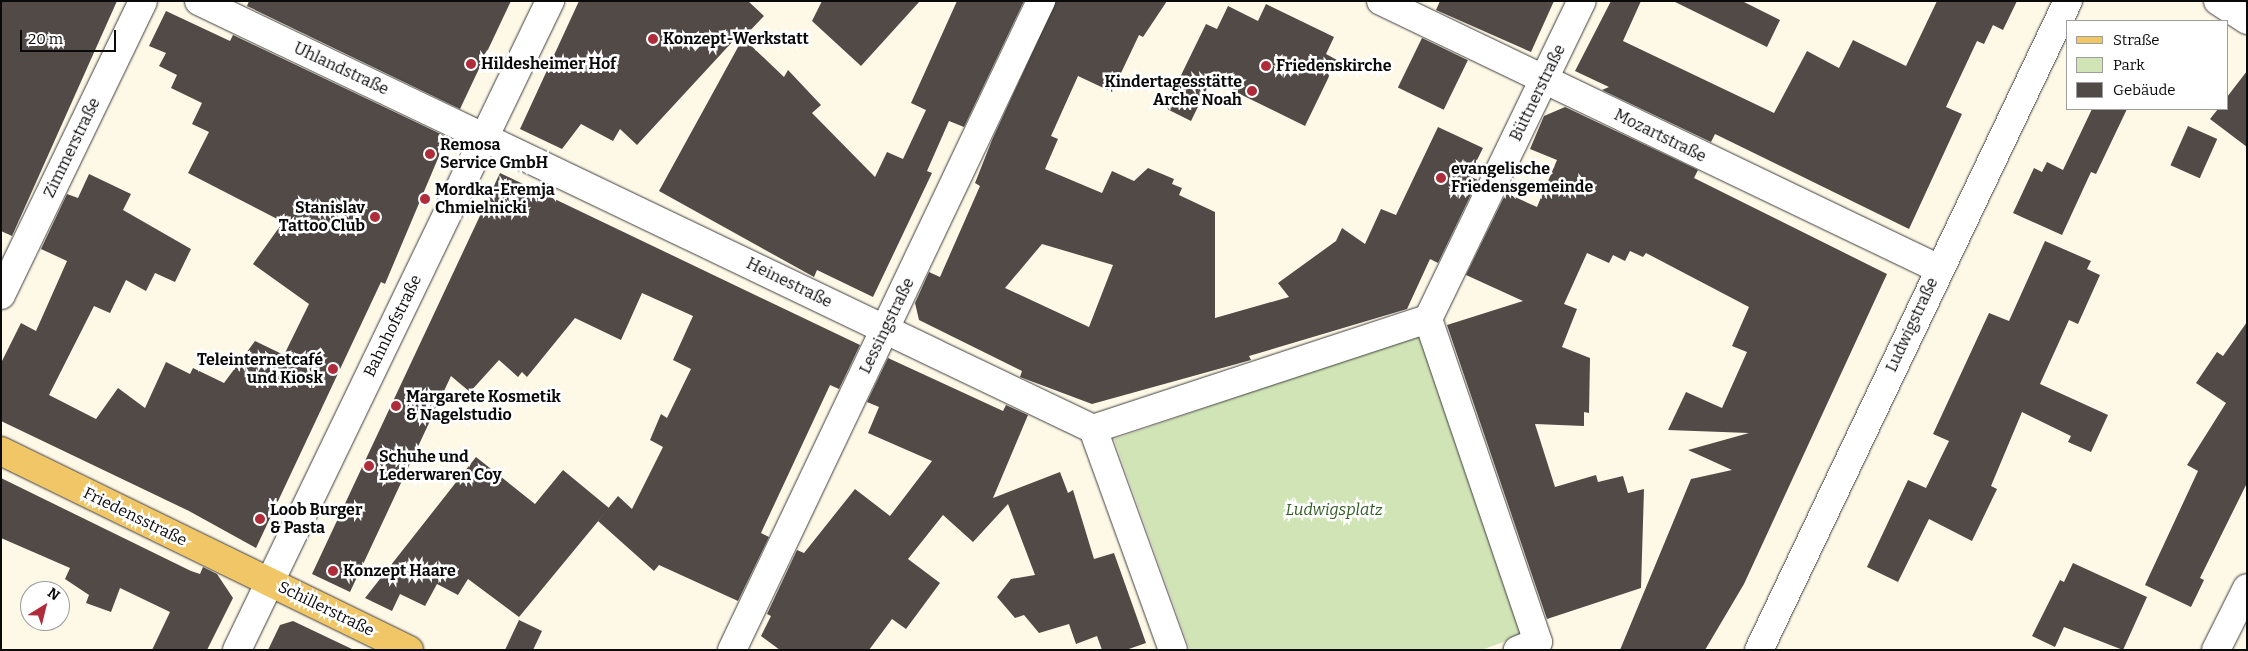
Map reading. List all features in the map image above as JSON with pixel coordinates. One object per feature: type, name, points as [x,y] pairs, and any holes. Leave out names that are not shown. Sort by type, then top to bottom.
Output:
[{"type":"main road","name":"Friedensstraße","points":[[1,452],[270,582]]},
{"type":"main road","name":"Schillerstraße","points":[[270,582],[410,650]]},
{"type":"street","name":"Zimmerstraße","points":[[1,296],[143,1]]},
{"type":"street","name":"Uhlandstraße","points":[[199,1],[484,137]]},
{"type":"street","name":"Bahnhofstraße","points":[[237,650],[550,1]]},
{"type":"street","name":"Lessingstraße","points":[[732,650],[1042,1]]},
{"type":"street","name":"Mozartstraße","points":[[1381,1],[1938,269]]},
{"type":"street","name":"Büttnerstraße","points":[[1428,318],[1582,1]]},
{"type":"street","name":"Ludwigstraße","points":[[1759,650],[1938,269],[2068,1]]},
{"type":"street","points":[[2218,1],[2247,20]]},
{"type":"street","name":"Heinestraße","points":[[484,137],[1093,429]]},
{"type":"street","points":[[1172,650],[1093,429],[1428,318],[1537,647]]},
{"type":"street","points":[[2216,650],[2247,588]]},
{"type":"green space","name":"Ludwigsplatz","points":[[1421,334],[1523,635],[1481,650],[1190,650],[1114,439]]},
{"type":"building","points":[[1,1],[117,1],[12,236],[1,231]]},
{"type":"building","points":[[249,1],[511,1],[460,109],[247,6]]},
{"type":"building","points":[[579,1],[748,1],[764,16],[738,43],[734,40],[637,145],[620,129],[613,141],[581,124],[562,149],[520,129]]},
{"type":"building","points":[[822,1],[920,1],[861,66],[812,21]]},
{"type":"building","points":[[957,1],[1024,1],[964,127],[949,121],[927,171],[932,173],[873,297],[817,270],[814,277],[659,191],[743,38],[784,77],[788,70],[821,105],[812,113],[875,177],[887,152],[903,159],[926,110],[911,103]]},
{"type":"building","points":[[1056,1],[1167,1],[1143,37],[1139,35],[1112,92],[1078,76],[1051,136],[1058,139],[1045,169],[1102,193],[1112,171],[1134,181],[1148,168],[1174,179],[1172,184],[1182,188],[1179,195],[1215,212],[1215,318],[1289,297],[1278,283],[1336,241],[1342,228],[1365,244],[1381,209],[1396,215],[1438,127],[1483,148],[1469,176],[1478,180],[1438,263],[1430,259],[1407,309],[1249,356],[1251,360],[1092,404],[1020,377],[1022,371],[919,320],[915,303],[929,272],[940,277],[980,186],[975,183],[992,140]],"holes":[[[1042,244],[1113,265],[1089,327],[1005,288]]]},
{"type":"building","points":[[1440,1],[1554,1],[1531,52],[1436,10]]},
{"type":"building","points":[[1611,1],[1641,1],[1623,41],[1774,113],[1807,51],[1839,68],[1853,40],[1906,66],[1937,1],[2017,1],[2003,30],[1993,25],[1984,44],[1977,41],[1946,107],[1962,114],[1909,229],[1715,134],[1711,142],[1602,90],[1609,87],[1575,71]]},
{"type":"building","points":[[1673,1],[1742,1],[1780,20],[1767,47]]},
{"type":"building","name":"Friedenskirche","points":[[1266,4],[1334,37],[1326,54],[1337,60],[1305,126],[1211,80],[1191,121],[1165,108],[1206,24],[1217,29],[1228,6],[1258,21]]},
{"type":"building","points":[[166,11],[230,41],[233,35],[447,137],[385,284],[381,282],[256,548],[189,511],[1,421],[1,363],[21,323],[36,331],[67,261],[41,249],[67,194],[78,198],[89,174],[131,194],[123,210],[191,249],[175,282],[155,273],[146,291],[126,280],[110,313],[94,306],[49,395],[96,419],[118,388],[145,408],[166,362],[190,374],[193,368],[224,383],[255,341],[284,355],[309,304],[253,264],[283,222],[188,173],[209,132],[192,124],[202,103],[171,88],[177,75],[159,66],[166,53],[149,46]]},
{"type":"building","points":[[1422,38],[1468,60],[1444,110],[1398,87]]},
{"type":"building","points":[[2247,71],[2247,147],[2210,119],[2217,110],[2228,110],[2228,96]]},
{"type":"building","points":[[1565,107],[1698,170],[1694,178],[1887,274],[1744,584],[1705,650],[1620,650],[1691,479],[1732,470],[1688,450],[1749,433],[1668,430],[1686,392],[1722,408],[1747,352],[1732,346],[1749,307],[1646,253],[1643,257],[1630,251],[1625,261],[1613,255],[1609,263],[1587,253],[1564,304],[1577,309],[1562,347],[1590,358],[1589,413],[1584,412],[1584,426],[1535,424],[1555,487],[1596,475],[1598,482],[1623,476],[1628,493],[1644,489],[1641,588],[1547,619],[1447,325],[1523,301],[1466,275],[1506,193],[1537,207],[1557,160],[1530,149],[1544,116]]},
{"type":"building","points":[[2092,110],[2127,110],[2096,174],[2091,172],[2062,235],[2013,213],[2034,168],[2042,172],[2047,162],[2063,170]]},
{"type":"building","points":[[2188,126],[2217,139],[2200,178],[2171,165]]},
{"type":"building","points":[[500,173],[860,345],[839,389],[830,385],[761,533],[769,537],[738,601],[659,565],[654,571],[598,521],[618,496],[632,509],[663,447],[650,440],[661,414],[667,418],[691,369],[673,360],[693,316],[642,293],[621,340],[575,318],[527,377],[522,372],[518,377],[499,360],[470,392],[451,376],[350,592],[312,574]]},
{"type":"building","points":[[2045,241],[2091,261],[2087,269],[2100,275],[2078,324],[2069,320],[2040,384],[2108,415],[2091,452],[2068,442],[2071,436],[2022,412],[1991,486],[1997,489],[1972,541],[1929,519],[1898,582],[1867,567],[1908,480],[1926,488],[1949,441],[1933,434],[1989,313],[2009,321]]},
{"type":"building","points":[[2247,322],[2247,483],[2200,578],[2204,580],[2191,607],[2145,585],[2198,471],[2187,465],[2226,403],[2196,383],[2217,352],[2223,356]]},
{"type":"building","points":[[888,358],[1003,411],[1006,405],[1028,415],[993,498],[1060,472],[1068,493],[1073,490],[1094,559],[1114,553],[1146,643],[1126,650],[1102,650],[1097,636],[1076,644],[1069,624],[1039,633],[1024,615],[1015,618],[997,597],[1011,579],[1035,575],[1008,504],[973,542],[943,515],[908,559],[940,583],[906,629],[892,619],[869,650],[780,650],[761,636],[771,616],[767,614],[797,550],[804,553],[855,489],[890,516],[932,461],[868,433],[879,407],[867,402]]},
{"type":"building","points":[[476,457],[535,504],[563,470],[609,508],[519,617],[468,579],[458,595],[437,584],[425,606],[400,594],[392,611],[365,598]]},
{"type":"building","points":[[1,478],[191,571],[200,574],[203,567],[217,574],[233,598],[207,650],[152,650],[170,612],[120,588],[111,612],[86,603],[89,595],[65,579],[70,568],[1,538]]},
{"type":"building","points":[[2073,563],[2147,597],[2123,650],[2064,627],[2055,647],[2032,636],[2060,580],[2064,582]]},
{"type":"building","points":[[519,620],[542,631],[533,650],[505,650]]},
{"type":"building","points":[[293,621],[354,650],[268,650],[280,625]]},
{"type":"place","name":"Konzept-Werkstatt","points":[[653,39]]},
{"type":"place","name":"Hildesheimer Hof","points":[[471,64]]},
{"type":"place","name":"Friedenskirche","points":[[1266,66]]},
{"type":"place","name":"Kindertagesstätte Arche Noah","points":[[1252,91]]},
{"type":"place","name":"Remosa Service GmbH","points":[[430,154]]},
{"type":"place","name":"evangelische Friedensgemeinde","points":[[1441,178]]},
{"type":"place","name":"Mordka-Eremja Chmielnicki","points":[[425,199]]},
{"type":"place","name":"Stanislav Tattoo Club","points":[[375,217]]},
{"type":"place","name":"Teleinternetcafé und Kiosk","points":[[333,369]]},
{"type":"place","name":"Margarete Kosmetik & Nagelstudio","points":[[396,406]]},
{"type":"place","name":"Schuhe und Lederwaren Coy","points":[[369,466]]},
{"type":"place","name":"Loob Burger & Pasta","points":[[260,519]]},
{"type":"place","name":"Konzept Haare","points":[[333,571]]}]
